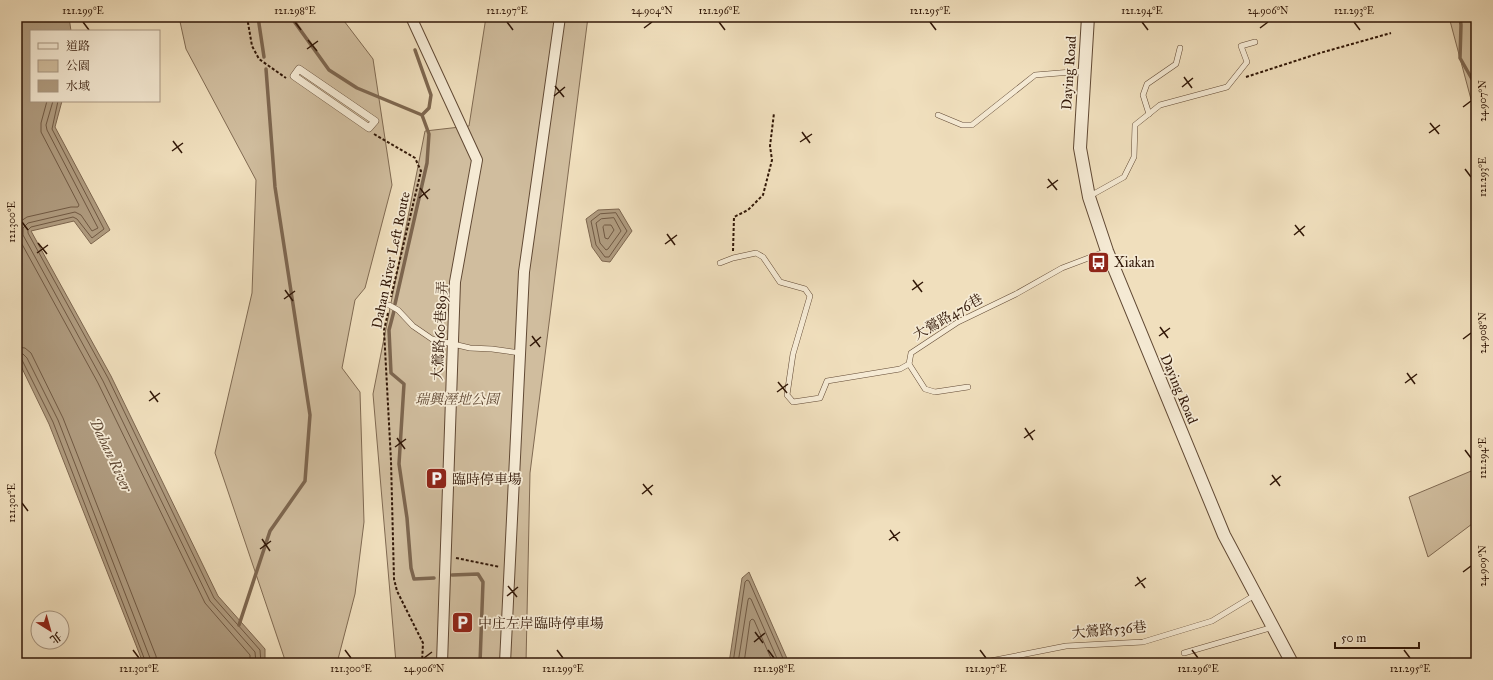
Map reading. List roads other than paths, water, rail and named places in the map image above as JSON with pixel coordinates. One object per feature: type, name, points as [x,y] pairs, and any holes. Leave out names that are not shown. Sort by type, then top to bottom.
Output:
[{"type":"street","name":"大鶯路60巷89弄","points":[[411,17],[477,160],[455,282],[442,663]]},
{"type":"street","points":[[505,663],[524,272],[560,17]]},
{"type":"street","name":"Daying Road","points":[[1088,17],[1080,148],[1089,196],[1106,251],[1224,535],[1292,663]]},
{"type":"street","points":[[299,69],[374,121],[369,128],[292,79],[299,69]]},
{"type":"lane","points":[[1089,196],[1124,177],[1134,157],[1135,125],[1160,105],[1227,87],[1247,62],[1241,46],[1256,42]]},
{"type":"lane","points":[[1149,114],[1143,95],[1147,84],[1176,64],[1180,48]]},
{"type":"lane","points":[[938,115],[962,124],[972,125],[1036,75],[1084,71]]},
{"type":"lane","name":"大鶯路476巷","points":[[909,364],[911,353],[958,322],[1016,294],[1062,268],[1106,251]]},
{"type":"lane","points":[[720,263],[733,258],[756,253],[763,257],[780,282],[805,289],[810,296],[793,354],[787,395],[793,402],[820,398],[827,381],[900,369],[909,364],[925,389],[935,392],[968,387]]},
{"type":"lane","points":[[389,305],[398,310],[413,326],[432,339],[470,348],[520,353]]},
{"type":"lane","name":"大鶯路536巷","points":[[980,663],[1066,646],[1143,642],[1212,622],[1256,595]]},
{"type":"lane","points":[[1184,653],[1273,627]]},
{"type":"water","name":"Dahan River","points":[[17,17],[69,17],[71,30],[30,30],[30,102],[62,102],[55,127],[110,230],[91,244],[74,221],[31,231],[111,376],[218,596],[265,649],[265,663],[143,663],[49,424],[17,358]]},
{"type":"water","points":[[619,209],[632,231],[610,262],[602,261],[592,247],[586,219],[598,210]]},
{"type":"water","points":[[749,572],[789,663],[729,663],[742,578]]},
{"type":"waterway","points":[[258,17],[264,57]]},
{"type":"waterway","points":[[291,17],[329,70],[357,88],[422,115],[429,134],[427,163],[395,304]]},
{"type":"waterway","points":[[1460,17],[1460,58],[1476,86]]},
{"type":"waterway","points":[[415,50],[431,95],[429,108],[422,115]]},
{"type":"waterway","points":[[239,625],[270,531],[305,481],[310,415],[275,187],[266,69]]},
{"type":"waterway","points":[[394,311],[389,330],[391,373],[404,384],[399,464],[407,518],[411,568],[414,579],[434,578]]},
{"type":"waterway","points":[[452,575],[478,574],[483,582],[480,663]]},
{"type":"place","name":"Xiakan","points":[[1099,262]]},
{"type":"place","name":"臨時停車場","points":[[437,479]]},
{"type":"place","name":"中庄左岸臨時停車場","points":[[463,623]]},
{"type":"park label","name":"瑞興溼地公園","points":[[457,399]]}]
